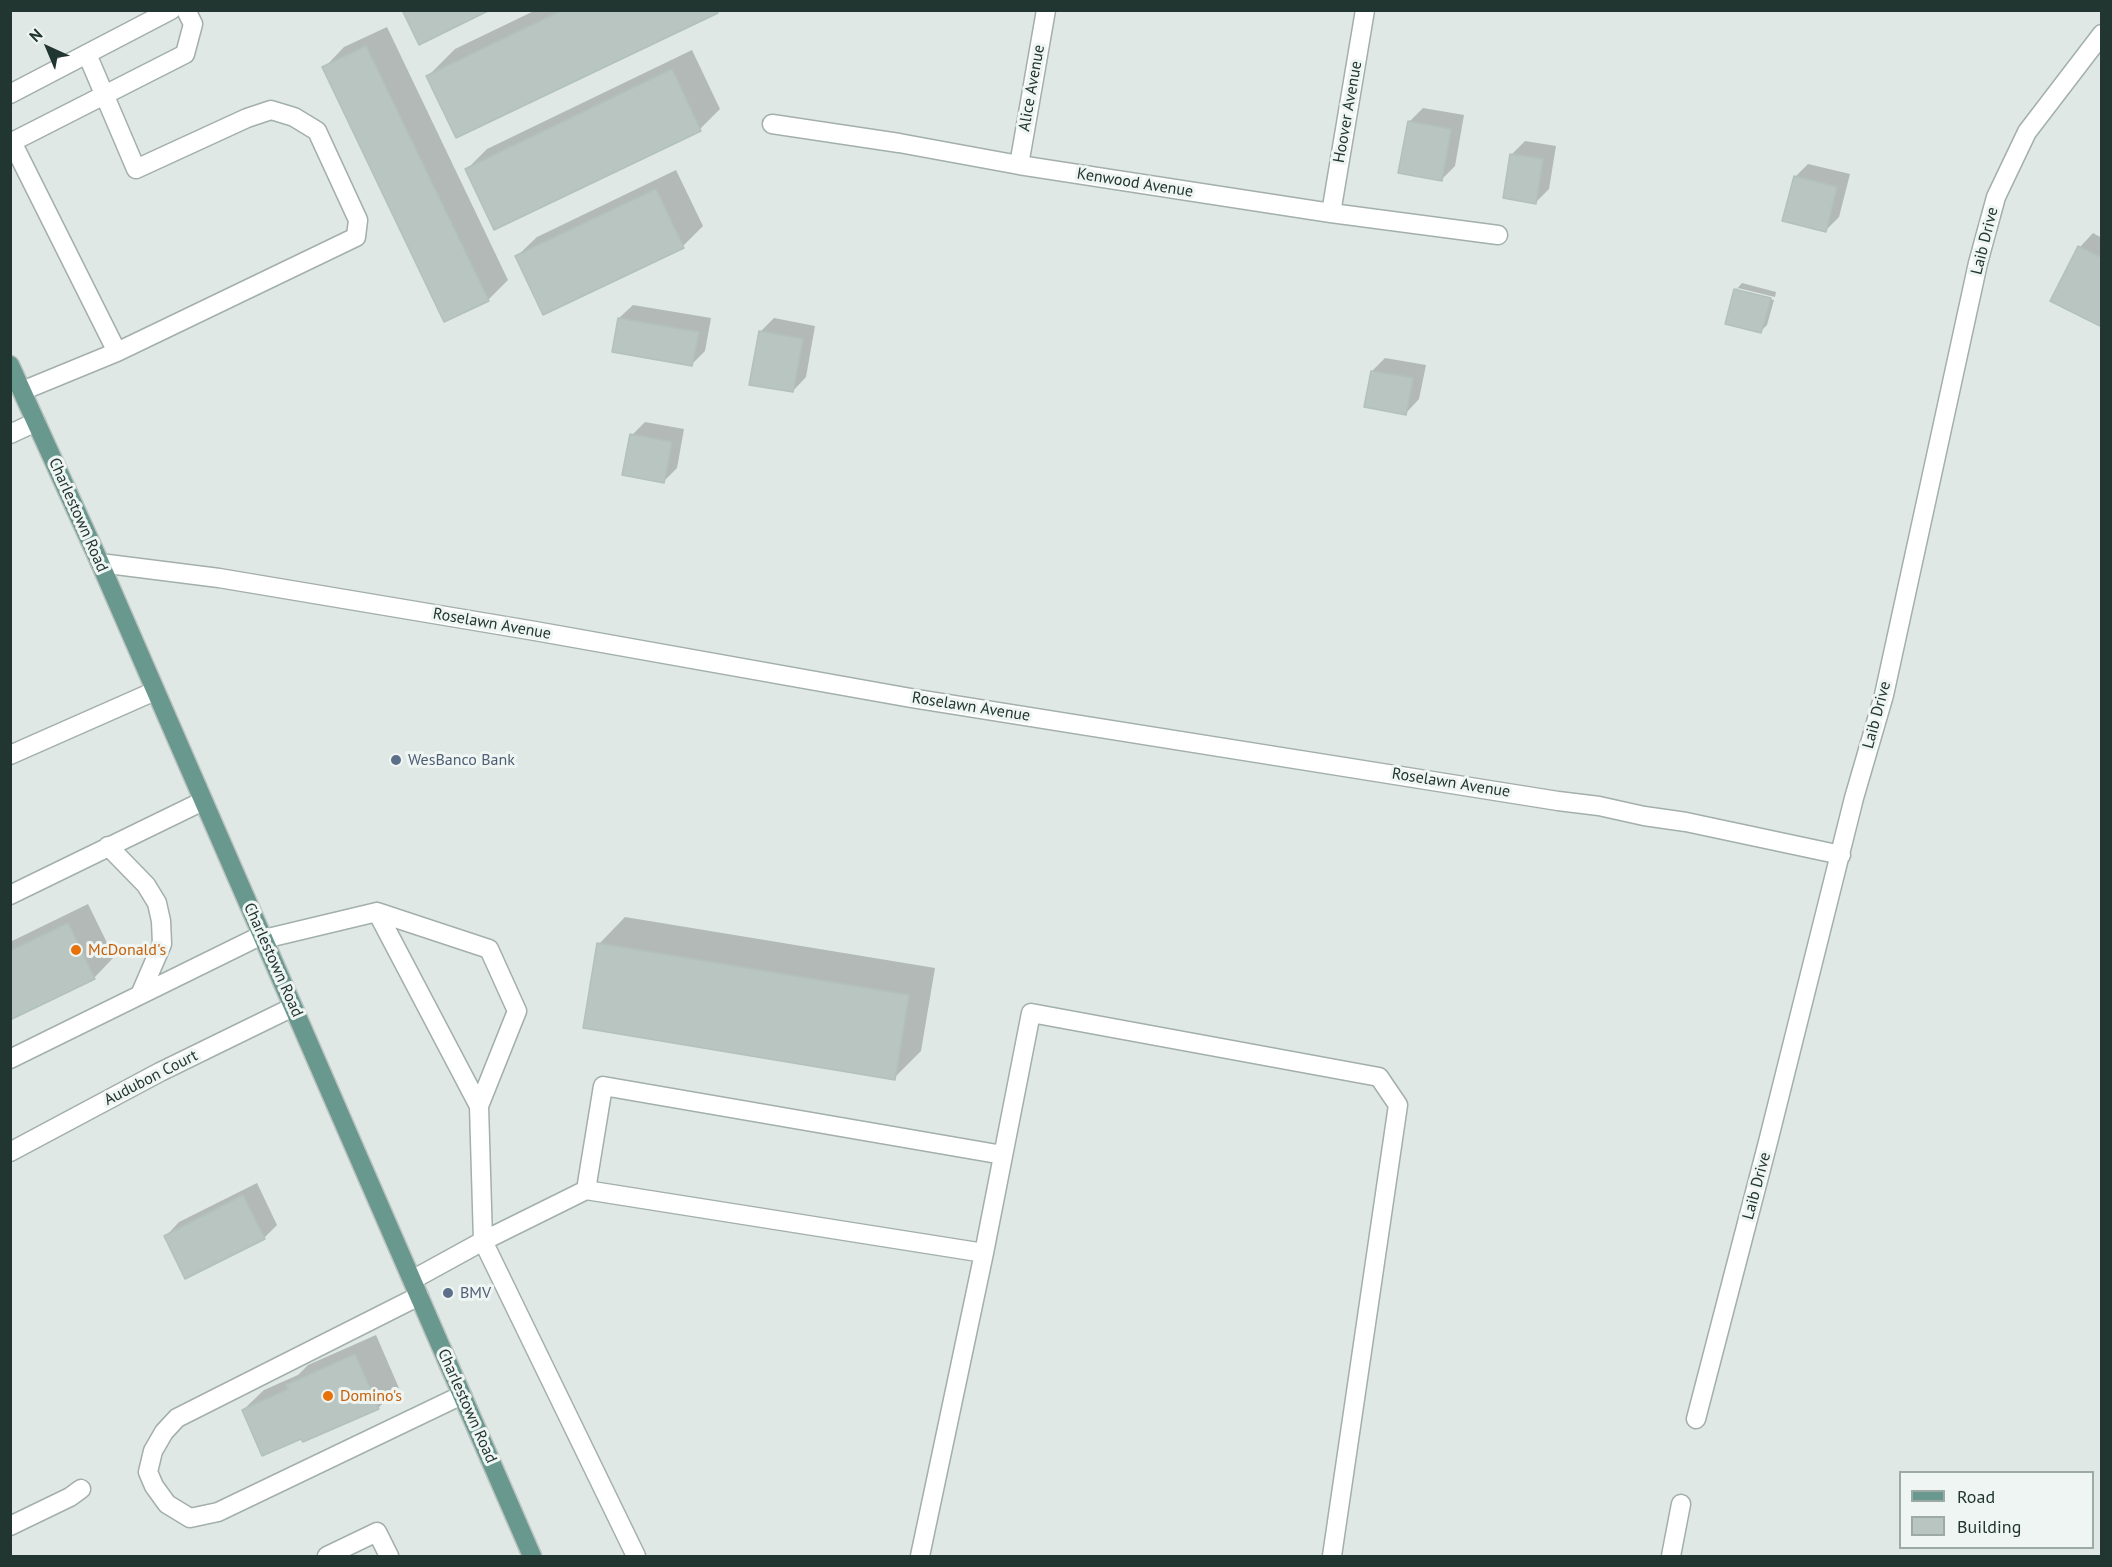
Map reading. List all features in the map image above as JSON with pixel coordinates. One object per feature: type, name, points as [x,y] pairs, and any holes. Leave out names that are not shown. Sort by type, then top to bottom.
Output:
[{"type":"main road","name":"Charlestown Road","points":[[10,365],[100,564],[532,1557]]},
{"type":"street","points":[[10,94],[171,10]]},
{"type":"street","points":[[117,352],[11,142],[185,54],[193,24],[186,10]]},
{"type":"street","name":"Alice Avenue","points":[[1019,165],[1046,10]]},
{"type":"street","name":"Hoover Avenue","points":[[1331,213],[1365,10]]},
{"type":"street","name":"Laib Drive","points":[[1695,1419],[1854,798],[1884,695],[1978,263],[1996,197],[2026,132],[2102,34]]},
{"type":"street","points":[[22,391],[117,352],[356,237],[358,220],[317,131],[294,117],[271,110],[247,118],[136,169],[87,54]]},
{"type":"street","name":"Kenwood Avenue","points":[[772,124],[1331,213],[1498,235]]},
{"type":"street","points":[[10,434],[36,422]]},
{"type":"street","name":"Roselawn Avenue","points":[[100,564],[219,578],[911,698],[1599,806],[1841,855]]},
{"type":"street","points":[[10,754],[155,691]]},
{"type":"street","points":[[10,895],[203,801]]},
{"type":"street","points":[[108,846],[146,885],[158,903],[162,944],[140,995]]},
{"type":"street","points":[[377,912],[479,1106]]},
{"type":"street","points":[[10,1059],[263,937],[377,912],[489,949],[517,1011],[479,1106],[483,1241],[636,1557]]},
{"type":"street","name":"Audubon Court","points":[[10,1152],[160,1072],[293,1007]]},
{"type":"street","points":[[920,1557],[984,1253],[1031,1014],[1379,1077],[1398,1105],[1332,1557]]},
{"type":"street","points":[[586,1190],[603,1086],[1003,1155]]},
{"type":"street","points":[[462,1395],[218,1512],[190,1518],[167,1504],[154,1486],[148,1472],[153,1451],[164,1432],[177,1418],[415,1288],[483,1241],[586,1190],[984,1253]]},
{"type":"street","points":[[10,1526],[70,1497],[81,1489]]},
{"type":"street","points":[[1671,1557],[1681,1504]]},
{"type":"street","points":[[327,1557],[377,1532],[389,1557]]},
{"type":"building","points":[[402,10],[490,10],[419,45]]},
{"type":"building","points":[[563,10],[717,10],[718,13],[456,138],[426,76]]},
{"type":"building","points":[[366,46],[489,301],[444,322],[322,67]]},
{"type":"building","points":[[672,69],[701,131],[494,230],[465,169]]},
{"type":"building","points":[[1408,121],[1451,129],[1442,181],[1398,173]]},
{"type":"building","points":[[1510,154],[1543,159],[1536,204],[1503,198]]},
{"type":"building","points":[[1794,176],[1837,187],[1826,232],[1782,221]]},
{"type":"building","points":[[656,189],[684,248],[543,315],[515,256]]},
{"type":"building","points":[[2078,246],[2102,258],[2102,327],[2050,301]]},
{"type":"building","points":[[1734,289],[1771,298],[1761,333],[1725,324]]},
{"type":"building","points":[[618,318],[699,332],[692,366],[612,352]]},
{"type":"building","points":[[759,331],[803,339],[793,392],[749,385]]},
{"type":"building","points":[[1371,371],[1413,378],[1406,415],[1364,407]]},
{"type":"building","points":[[630,434],[672,442],[664,483],[622,475]]},
{"type":"building","points":[[68,923],[95,979],[10,1020],[10,951]]},
{"type":"building","points":[[597,943],[909,995],[895,1080],[583,1028]]},
{"type":"building","points":[[243,1195],[265,1239],[185,1279],[164,1236]]},
{"type":"building","points":[[355,1354],[379,1409],[303,1442],[301,1439],[262,1456],[242,1410],[288,1389],[286,1385]]},
{"type":"place","name":"WesBanco Bank","points":[[396,760]]},
{"type":"place","name":"McDonald's","points":[[76,950]]},
{"type":"place","name":"BMV","points":[[448,1293]]},
{"type":"place","name":"Domino's","points":[[328,1396]]}]
